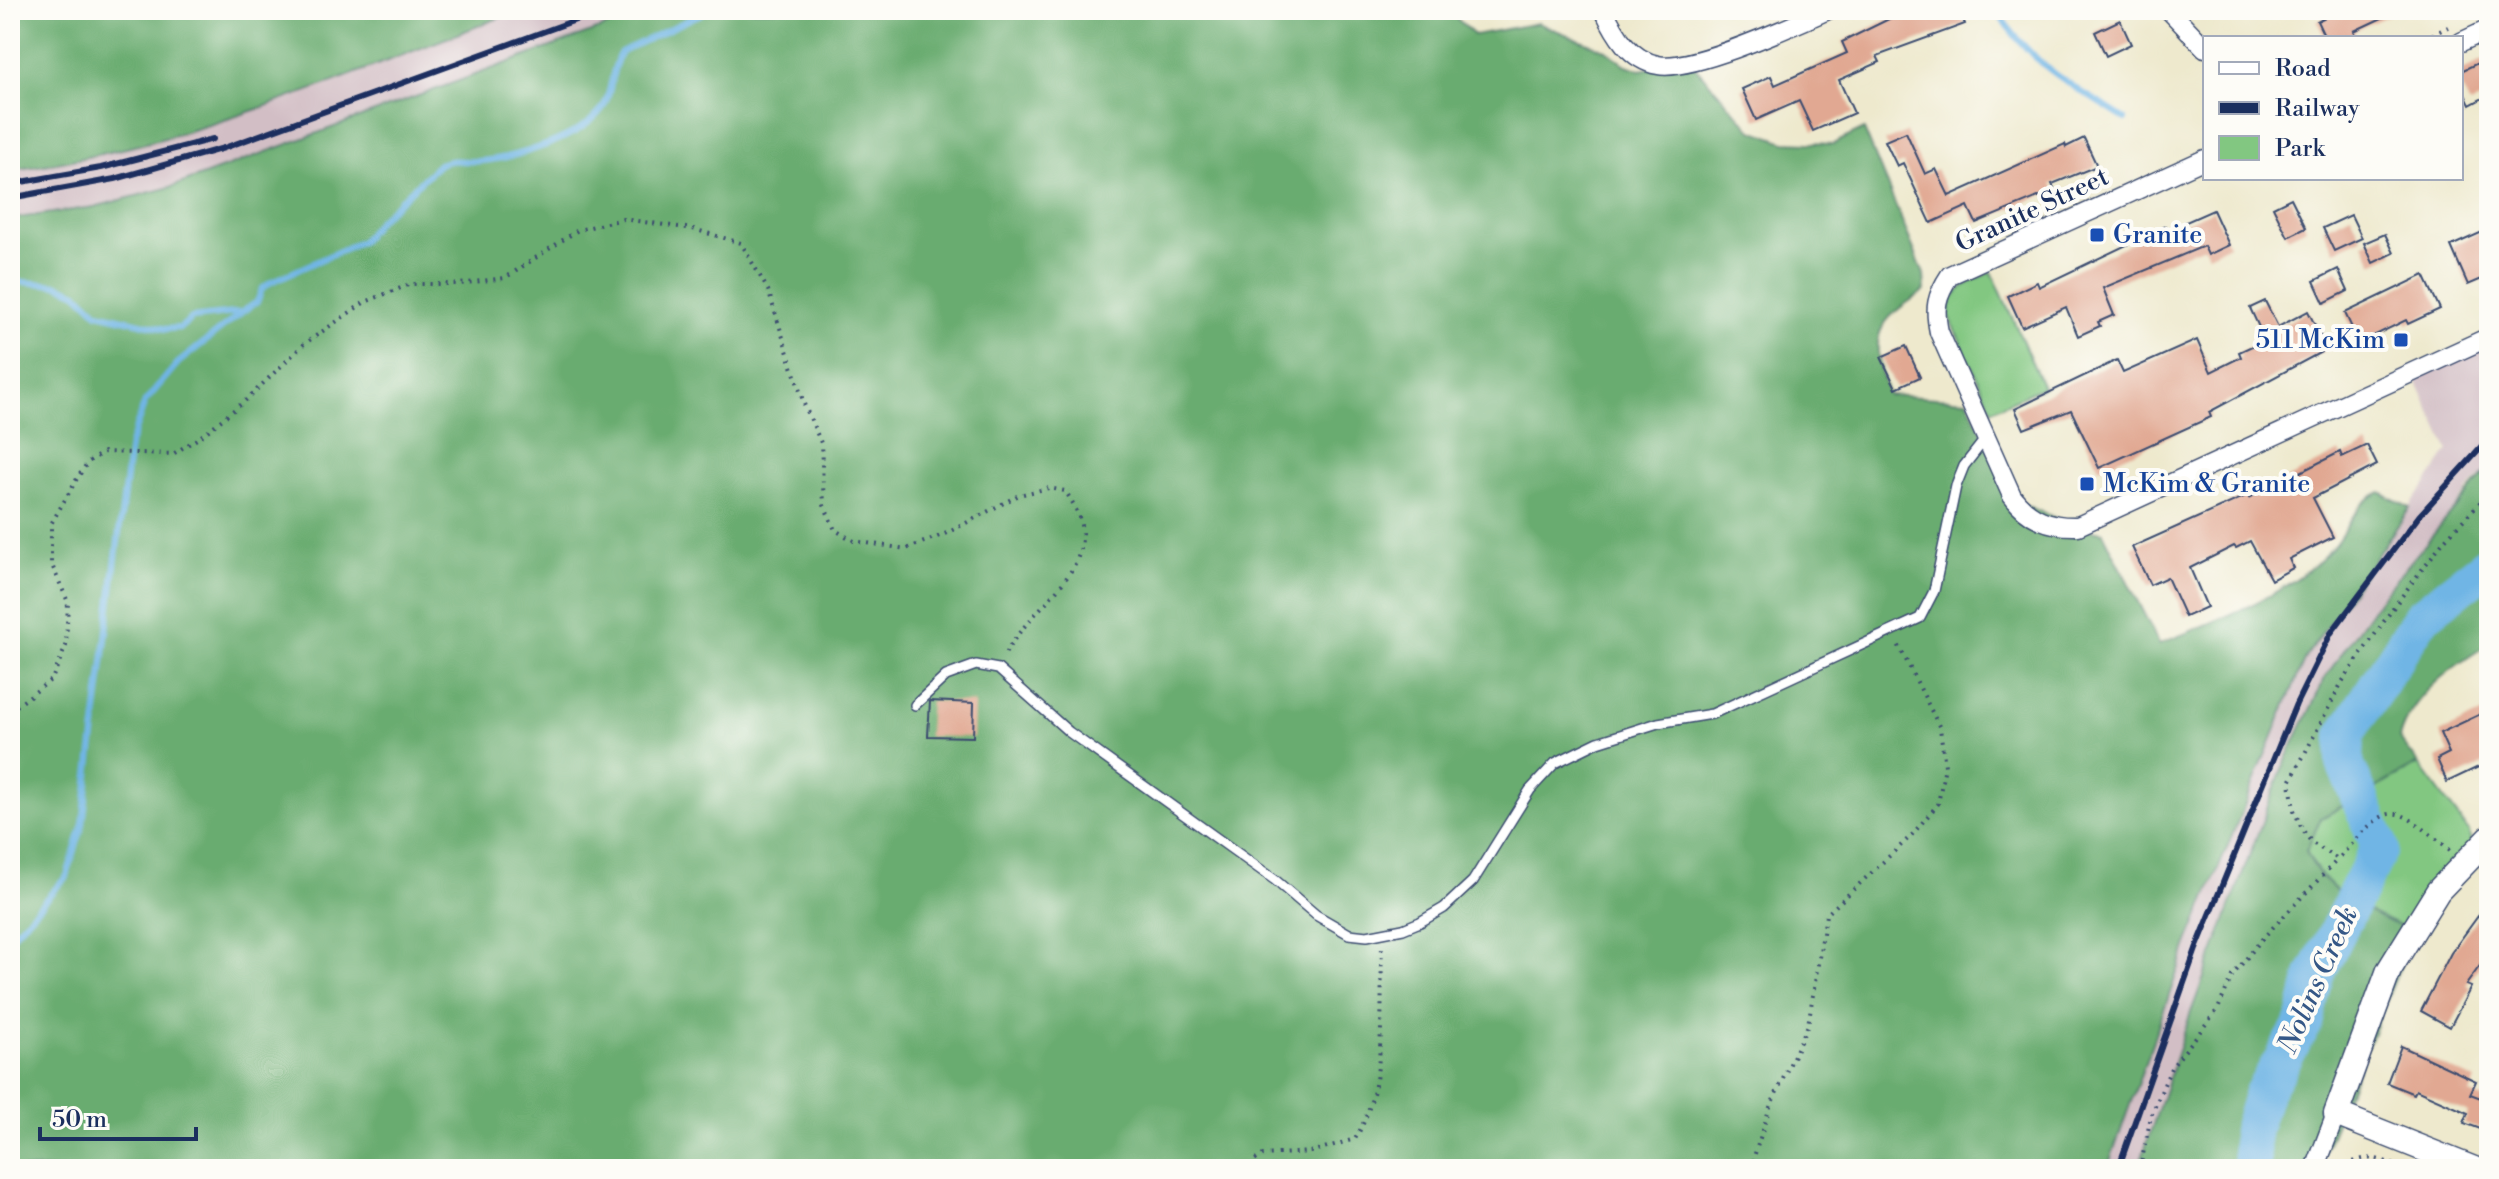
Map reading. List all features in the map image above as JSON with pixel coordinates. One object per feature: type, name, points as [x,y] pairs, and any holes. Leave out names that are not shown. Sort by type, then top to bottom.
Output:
[{"type":"street","points":[[1604,10],[1628,50],[1659,66],[1701,59],[1763,39],[1828,10]]},
{"type":"street","points":[[2169,10],[2203,46]]},
{"type":"street","points":[[2463,41],[2489,29]]},
{"type":"street","name":"Granite Street","points":[[2203,160],[1950,275],[1934,308],[1939,332],[2012,496],[2023,510],[2056,527],[2078,526],[2489,337]]},
{"type":"street","points":[[2315,1169],[2389,970],[2438,891],[2489,838]]},
{"type":"street","points":[[2336,1114],[2474,1169]]},
{"type":"lane","points":[[915,705],[946,676],[976,665],[998,669],[1069,732],[1275,880],[1333,927],[1349,934],[1383,933],[1420,922],[1444,908],[1473,881],[1530,790],[1555,763],[1598,742],[1658,723],[1712,714],[1920,618],[1934,591],[1956,486],[1964,466],[1986,438]]},
{"type":"path","points":[[10,711],[52,679],[66,646],[68,602],[51,563],[51,524],[63,499],[88,462],[104,452],[173,454],[245,401],[304,344],[365,302],[411,284],[459,284],[505,278],[578,230],[623,219],[693,229],[741,243],[768,290],[804,404],[821,443],[824,505],[835,530],[854,541],[906,549],[947,533],[1019,495],[1049,488],[1065,491],[1074,504],[1081,538],[1078,565],[1017,631],[998,669]]},
{"type":"path","points":[[2338,859],[2312,843],[2302,829],[2294,810],[2290,782],[2342,682],[2445,539],[2489,493]]},
{"type":"path","points":[[1750,1169],[1770,1107],[1808,1025],[1826,915],[1911,836],[1938,804],[1945,766],[1940,728],[1892,632]]},
{"type":"path","points":[[2140,1169],[2151,1116],[2171,1068],[2218,1009],[2232,976],[2359,835],[2383,815],[2406,814],[2464,862]]},
{"type":"path","points":[[1242,1169],[1263,1155],[1310,1152],[1355,1139],[1364,1124],[1375,1083],[1383,933]]},
{"type":"path","points":[[2339,1169],[2372,1156],[2406,1169]]},
{"type":"shaded area","points":[[520,10],[651,10],[174,186],[94,207],[10,219],[10,170],[139,146],[270,104]]},
{"type":"shaded area","points":[[2489,339],[2489,468],[2471,486],[2326,676],[2281,771],[2191,1012],[2138,1169],[2107,1169],[2187,945],[2305,658],[2449,451],[2413,374]]},
{"type":"green space","points":[[10,10],[520,10],[332,82],[205,126],[76,159],[10,170]]},
{"type":"green space","points":[[651,10],[1448,10],[1474,35],[1538,23],[1606,50],[1624,64],[1640,70],[1689,60],[1752,130],[1785,142],[1833,144],[1864,129],[1924,274],[1925,291],[1894,313],[1880,333],[1879,358],[1888,395],[1968,400],[2011,499],[2079,528],[2103,532],[2159,644],[2250,606],[2293,581],[2330,550],[2357,510],[2371,497],[2381,492],[2410,508],[2305,658],[2187,945],[2107,1169],[10,1169],[10,219],[94,207],[174,186]]},
{"type":"green space","points":[[1992,272],[2043,387],[1992,410],[1949,317],[1957,293],[1969,283]]},
{"type":"green space","points":[[2489,468],[2489,644],[2448,672],[2413,709],[2399,738],[2419,764],[2321,818],[2306,851],[2326,881],[2351,902],[2414,933],[2317,1169],[2138,1169],[2191,1012],[2281,771],[2326,676],[2381,597]]},
{"type":"green space","points":[[2419,764],[2469,832],[2473,855],[2414,933],[2366,910],[2338,892],[2315,867],[2306,851],[2321,818]]},
{"type":"building","points":[[1907,10],[1959,10],[1965,24],[1877,56],[1880,62],[1839,80],[1854,113],[1813,131],[1799,101],[1756,120],[1742,89],[1771,76],[1775,85],[1847,53],[1842,42]]},
{"type":"building","points":[[2340,10],[2399,10],[2354,31],[2357,36],[2324,36],[2317,21]]},
{"type":"building","points":[[2120,20],[2131,44],[2106,56],[2095,32]]},
{"type":"building","points":[[2484,60],[2489,72],[2489,95],[2470,105],[2463,90],[2463,70]]},
{"type":"building","points":[[1906,132],[1925,174],[1936,169],[1949,196],[2084,138],[2097,166],[2052,184],[2055,190],[1976,223],[1968,206],[1931,223],[1903,163],[1897,166],[1885,141]]},
{"type":"building","points":[[2291,198],[2306,228],[2288,237],[2273,207]]},
{"type":"building","points":[[2213,210],[2229,245],[2208,255],[2204,246],[2103,288],[2114,315],[2098,322],[2100,326],[2078,336],[2066,307],[2022,327],[2008,296],[2037,282],[2039,287],[2166,226],[2168,230]]},
{"type":"building","points":[[2351,215],[2362,238],[2334,251],[2323,228]]},
{"type":"building","points":[[2489,229],[2489,276],[2468,285],[2451,246]]},
{"type":"building","points":[[2385,234],[2394,253],[2373,263],[2364,243]]},
{"type":"building","points":[[2338,269],[2348,291],[2324,303],[2314,281]]},
{"type":"building","points":[[2424,275],[2440,309],[2408,324],[2406,320],[2359,343],[2345,313]]},
{"type":"building","points":[[2265,301],[2278,327],[2308,311],[2327,349],[2209,412],[2211,417],[2099,468],[2071,410],[2024,429],[2015,409],[2117,360],[2123,373],[2197,340],[2211,372],[2241,357],[2239,352],[2265,340],[2250,308]]},
{"type":"building","points":[[1906,346],[1920,377],[1896,388],[1881,357]]},
{"type":"building","points":[[2367,445],[2377,465],[2313,498],[2333,537],[2289,559],[2293,568],[2271,580],[2250,541],[2236,548],[2234,546],[2190,568],[2207,607],[2185,617],[2167,577],[2150,585],[2132,547],[2248,495],[2249,498],[2340,452],[2342,457]]},
{"type":"building","points":[[930,701],[974,703],[973,737],[928,736]]},
{"type":"building","points":[[2489,710],[2489,762],[2447,782],[2437,759],[2449,753],[2440,733]]},
{"type":"building","points":[[2489,901],[2489,953],[2466,985],[2471,987],[2450,1027],[2421,1011],[2451,953]]},
{"type":"building","points":[[2401,1046],[2476,1081],[2470,1094],[2489,1101],[2489,1132],[2464,1123],[2468,1113],[2416,1090],[2414,1094],[2387,1083]]},
{"type":"waterway","points":[[10,281],[58,285],[77,293],[98,313],[166,329],[180,328],[192,318],[242,312],[257,302],[262,289],[271,282],[362,241],[377,222],[439,164],[511,156],[546,145],[579,129],[592,120],[606,103],[621,52],[709,10]]},
{"type":"waterway","points":[[1996,10],[2024,46],[2054,73],[2125,119]]},
{"type":"waterway","points":[[10,938],[67,876],[83,824],[130,444],[145,402],[178,363],[240,314]]},
{"type":"waterway","name":"Nolins Creek","points":[[2252,1169],[2251,1131],[2263,1093],[2304,1023],[2315,976],[2380,847],[2345,763],[2346,734],[2422,616],[2489,564]]},
{"type":"railway","points":[[10,198],[115,179],[224,148],[603,10]]},
{"type":"railway","points":[[10,184],[101,168],[213,139]]},
{"type":"railway","points":[[2118,1169],[2196,949],[2296,704],[2331,633],[2419,516],[2489,439]]},
{"type":"place","name":"Granite","points":[[2097,235]]},
{"type":"place","name":"511 McKim","points":[[2401,340]]},
{"type":"place","name":"McKim & Granite","points":[[2087,484]]}]
